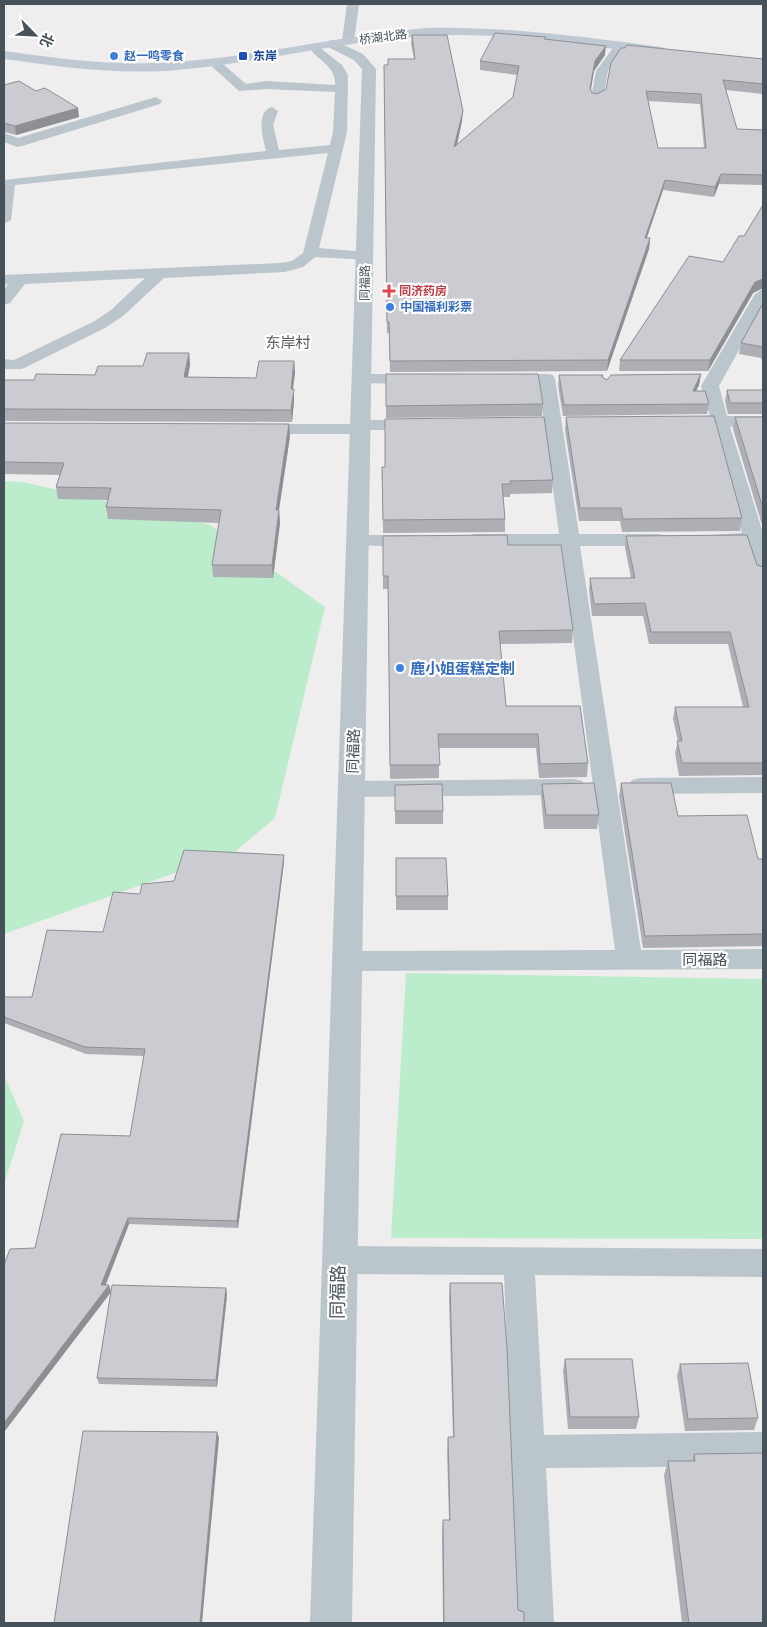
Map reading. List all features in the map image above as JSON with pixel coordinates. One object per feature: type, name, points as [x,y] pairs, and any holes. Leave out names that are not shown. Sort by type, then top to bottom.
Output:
[{"type":"main road","name":"桥湖北路","points":[[4,55],[115,67],[175,66],[426,32],[519,32],[676,53]]},
{"type":"street","points":[[4,280],[289,267],[306,259],[310,252],[340,132],[341,71],[332,44],[353,4]]},
{"type":"street","name":"同福路","points":[[331,1623],[347,961],[360,541],[369,69],[361,60],[332,44]]},
{"type":"street","points":[[597,98],[602,71],[620,46]]},
{"type":"street","points":[[213,62],[243,88],[266,85],[342,89]]},
{"type":"street","points":[[4,138],[17,143],[156,101]]},
{"type":"street","points":[[272,111],[267,125],[273,155]]},
{"type":"street","points":[[4,220],[9,182],[336,148]]},
{"type":"street","points":[[310,252],[365,257]]},
{"type":"street","points":[[4,364],[16,365],[98,325],[131,301],[160,273]]},
{"type":"street","points":[[4,300],[20,279]]},
{"type":"street","points":[[763,294],[710,386],[719,421],[759,539],[763,572]]},
{"type":"street","points":[[695,378],[715,378]]},
{"type":"street","points":[[363,379],[440,379]]},
{"type":"street","points":[[489,379],[557,379],[553,423],[629,958]]},
{"type":"street","points":[[670,422],[763,421]]},
{"type":"street","points":[[242,429],[438,424]]},
{"type":"street","points":[[460,540],[759,539]]},
{"type":"street","points":[[360,541],[430,541]]},
{"type":"street","points":[[352,788],[763,785]]},
{"type":"street","name":"同福路","points":[[347,961],[629,958],[763,959]]},
{"type":"street","points":[[339,1260],[763,1263]]},
{"type":"street","points":[[519,1261],[536,1623]]},
{"type":"street","points":[[528,1452],[763,1449]]},
{"type":"green space","points":[[4,481],[23,482],[210,525],[325,607],[275,818],[236,851],[4,934]]},
{"type":"green space","points":[[406,973],[763,979],[763,1239],[391,1238]]},
{"type":"green space","points":[[4,1075],[24,1121],[4,1184]]},
{"type":"building","points":[[495,33],[546,37],[544,39],[606,46],[595,61],[590,88],[592,93],[597,94],[606,89],[611,63],[621,48],[625,48],[627,45],[763,59],[763,84],[723,80],[737,129],[763,130],[763,175],[721,174],[715,187],[665,180],[645,238],[650,238],[608,360],[390,361],[389,322],[387,322],[384,65],[388,65],[388,59],[415,59],[412,35],[447,35],[463,111],[454,147],[513,97],[519,66],[480,61]],"holes":[[[646,91],[701,94],[706,148],[658,148]]]},
{"type":"building","points":[[19,81],[36,91],[45,88],[78,108],[15,126],[4,123],[4,85]]},
{"type":"building","points":[[763,205],[763,279],[755,282],[710,360],[620,360],[689,256],[723,262],[739,236],[744,236]]},
{"type":"building","points":[[763,303],[763,347],[741,343]]},
{"type":"building","points":[[147,353],[189,353],[184,377],[256,378],[259,361],[294,361],[291,389],[294,389],[291,410],[4,409],[4,380],[34,380],[36,374],[95,375],[98,366],[143,366]]},
{"type":"building","points":[[386,374],[538,374],[543,404],[386,406]]},
{"type":"building","points":[[701,374],[693,391],[705,391],[709,404],[564,405],[559,375],[603,375],[602,377],[607,380],[611,375]]},
{"type":"building","points":[[727,390],[763,390],[763,403],[730,403]]},
{"type":"building","points":[[714,416],[742,518],[623,519],[621,508],[580,508],[566,417]]},
{"type":"building","points":[[544,417],[553,480],[510,481],[511,484],[502,484],[505,519],[383,520],[382,467],[385,467],[385,419]]},
{"type":"building","points":[[735,417],[763,417],[763,508]]},
{"type":"building","points":[[4,423],[289,424],[276,510],[279,510],[272,565],[212,565],[221,510],[106,507],[111,488],[56,487],[64,463],[4,462]]},
{"type":"building","points":[[507,535],[508,545],[561,545],[573,630],[499,631],[506,706],[580,706],[588,763],[540,764],[538,734],[438,734],[440,765],[390,765],[388,576],[383,576],[383,536]]},
{"type":"building","points":[[747,535],[757,565],[763,567],[763,763],[682,763],[677,741],[682,741],[675,707],[749,707],[730,632],[651,632],[645,603],[594,604],[590,578],[635,578],[626,536]]},
{"type":"building","points":[[594,783],[599,815],[546,815],[542,784]]},
{"type":"building","points":[[621,783],[671,783],[678,816],[747,815],[758,859],[763,859],[763,934],[645,936]]},
{"type":"building","points":[[442,784],[443,811],[395,811],[395,785]]},
{"type":"building","points":[[184,850],[284,855],[237,1221],[128,1218],[101,1285],[109,1285],[4,1423],[4,1265],[10,1249],[35,1248],[61,1134],[130,1136],[145,1049],[85,1047],[4,1017],[4,997],[32,997],[47,930],[103,932],[113,892],[140,894],[142,884],[174,881]]},
{"type":"building","points":[[396,858],[446,858],[448,896],[396,896]]},
{"type":"building","points":[[450,1283],[502,1283],[507,1348],[518,1610],[524,1612],[524,1623],[444,1623],[443,1520],[450,1520],[448,1437],[454,1437]]},
{"type":"building","points":[[112,1285],[226,1288],[216,1380],[97,1378]]},
{"type":"building","points":[[565,1359],[632,1359],[639,1417],[570,1417]]},
{"type":"building","points":[[748,1363],[758,1418],[688,1419],[680,1364]]},
{"type":"building","points":[[83,1431],[217,1432],[200,1623],[54,1623]]},
{"type":"building","points":[[763,1453],[763,1623],[689,1623],[668,1461],[695,1461],[694,1454]]},
{"type":"place","name":"赵一鸣零食","points":[[114,56]]},
{"type":"place","name":"东岸","points":[[243,56]]},
{"type":"place","name":"同济药房","points":[[389,291]]},
{"type":"place","name":"中国福利彩票","points":[[390,307]]},
{"type":"place","name":"鹿小姐蛋糕定制","points":[[400,668]]},
{"type":"district","name":"东岸村","points":[[288,342]]}]
